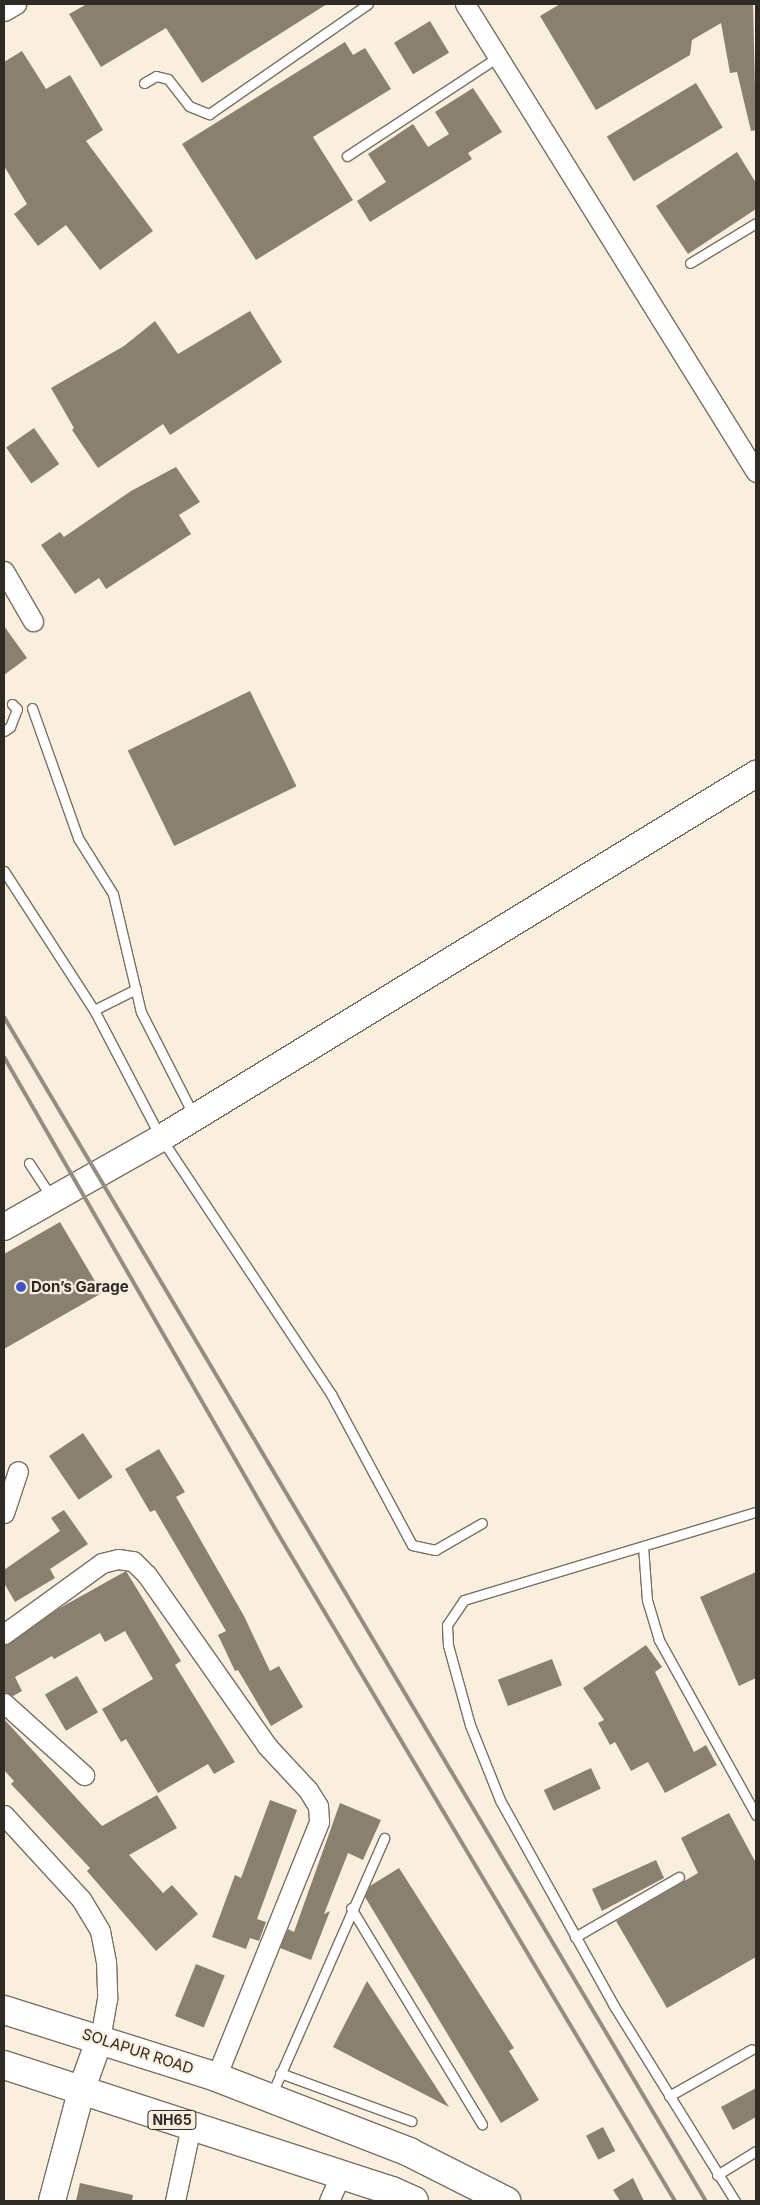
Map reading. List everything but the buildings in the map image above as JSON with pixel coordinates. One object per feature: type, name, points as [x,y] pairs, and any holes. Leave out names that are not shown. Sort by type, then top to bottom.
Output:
[{"type":"highway","name":"SOLAPUR ROAD","points":[[4,2010],[100,2038],[216,2077],[409,2152],[506,2201]]},
{"type":"highway","name":"NH65","points":[[4,2065],[82,2088],[403,2196]]},
{"type":"street","points":[[4,11],[16,4]]},
{"type":"street","points":[[465,4],[756,472]]},
{"type":"street","points":[[4,570],[33,621]]},
{"type":"street","points":[[4,1227],[54,1201],[195,1118],[756,774]]},
{"type":"street","points":[[4,1514],[18,1471]]},
{"type":"street","points":[[4,1634],[102,1563],[118,1559],[133,1561],[147,1574],[267,1746],[308,1790],[318,1806],[319,1822],[216,2077]]},
{"type":"street","points":[[4,1703],[84,1775]]},
{"type":"street","points":[[4,1815],[81,1899],[100,1931],[106,1961],[107,1999],[100,2038],[82,2088],[52,2201]]},
{"type":"street","points":[[176,2201],[191,2126]]},
{"type":"street","points":[[329,2201],[341,2174]]},
{"type":"lane","points":[[144,83],[156,76],[168,79],[189,106],[209,114],[368,4]]},
{"type":"lane","points":[[347,156],[498,57]]},
{"type":"lane","points":[[690,263],[756,223]]},
{"type":"lane","points":[[4,731],[10,727],[17,709],[12,704]]},
{"type":"lane","points":[[32,708],[78,838],[113,894],[144,1020],[195,1118]]},
{"type":"lane","points":[[4,871],[94,1010],[161,1138],[330,1394],[412,1545],[435,1550],[482,1524]]},
{"type":"lane","points":[[94,1010],[136,989]]},
{"type":"lane","points":[[29,1162],[54,1201]]},
{"type":"lane","points":[[735,2201],[669,2096],[576,1937],[482,1762],[448,1645],[447,1625],[464,1600],[756,1512]]},
{"type":"lane","points":[[644,1546],[647,1600],[659,1640],[756,1815]]},
{"type":"lane","points":[[270,2099],[351,1908],[384,1838]]},
{"type":"lane","points":[[576,1937],[679,1877]]},
{"type":"lane","points":[[351,1908],[482,2124]]},
{"type":"lane","points":[[669,2096],[752,2049]]},
{"type":"lane","points":[[280,2073],[411,2121]]},
{"type":"lane","points":[[717,2175],[756,2151]]},
{"type":"railway","points":[[4,1017],[706,2201]]},
{"type":"railway","points":[[4,1057],[274,1527],[675,2201]]},
{"type":"place","name":"Don’s Garage","points":[[21,1287]]}]
